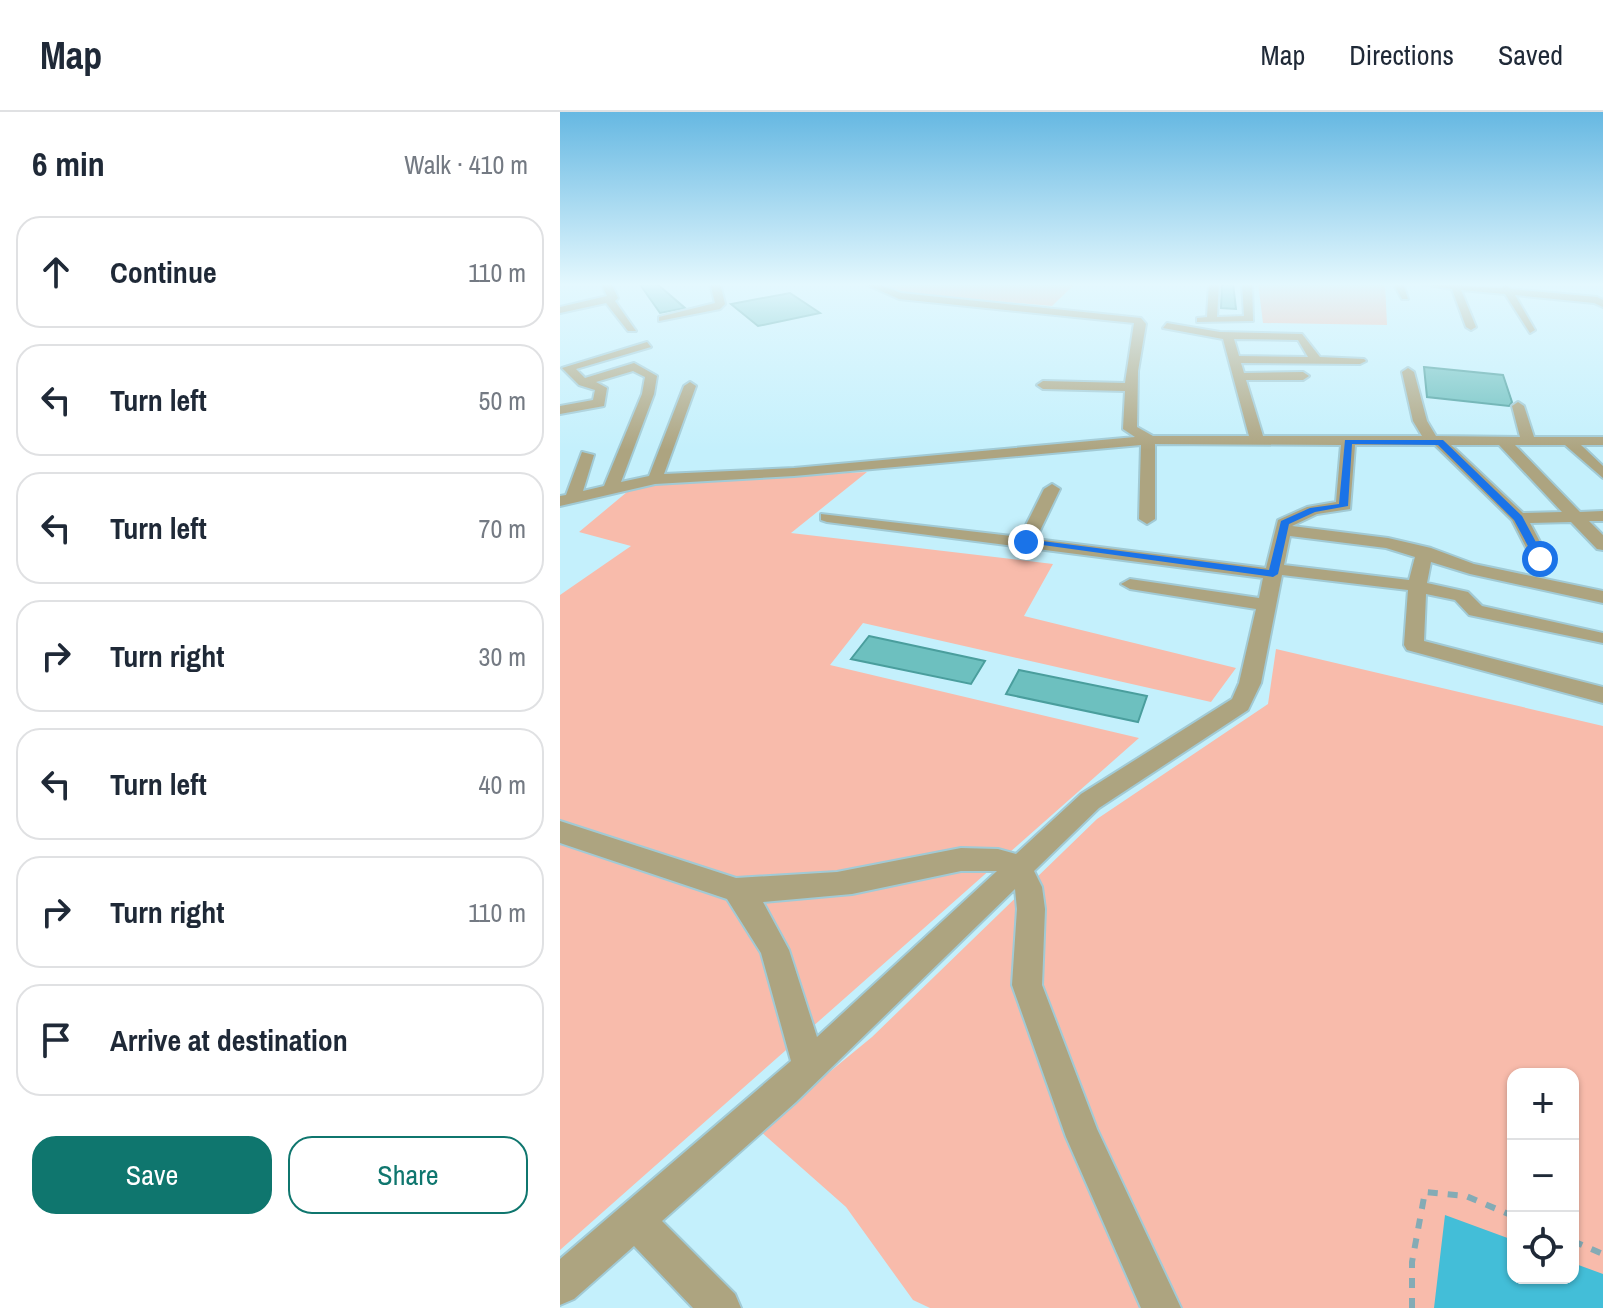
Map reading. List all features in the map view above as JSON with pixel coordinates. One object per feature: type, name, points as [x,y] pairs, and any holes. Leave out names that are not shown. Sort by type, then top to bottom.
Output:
[{"type":"street","points":[[1139,339],[1131,387],[1130,429],[1150,440]]},
{"type":"street","points":[[1229,339],[1257,439]]},
{"type":"street","points":[[1303,339],[1316,360]]},
{"type":"street","points":[[560,410],[599,403],[601,388],[583,382],[568,368],[647,345]]},
{"type":"street","points":[[1235,359],[1360,361]]},
{"type":"street","points":[[583,382],[634,367],[651,376],[648,394],[610,490]]},
{"type":"street","points":[[1408,372],[1420,421],[1436,442],[1519,518],[1540,559]]},
{"type":"street","points":[[1240,377],[1303,376]]},
{"type":"street","points":[[1043,385],[1131,387]]},
{"type":"street","points":[[655,479],[690,386]]},
{"type":"street","points":[[1518,406],[1528,441]]},
{"type":"street","points":[[1147,519],[1146,449],[1150,440]]},
{"type":"street","points":[[567,500],[655,479],[794,472],[1150,440],[1603,441]]},
{"type":"street","points":[[1569,441],[1603,474]]},
{"type":"street","points":[[560,1285],[809,1067],[1090,801],[1240,704],[1250,683],[1284,523],[1313,510],[1344,506],[1348,442]]},
{"type":"street","points":[[1504,442],[1603,545]]},
{"type":"street","points":[[567,500],[587,455]]},
{"type":"street","points":[[1026,542],[1052,489]]},
{"type":"street","points":[[1519,518],[1603,516]]},
{"type":"street","points":[[827,517],[1274,572],[1417,586],[1461,596],[1476,611],[1599,638]]},
{"type":"street","points":[[1283,530],[1388,543],[1425,552],[1470,569],[1603,597]]},
{"type":"street","points":[[1425,552],[1417,586],[1414,645],[1603,695]]},
{"type":"street","points":[[1130,584],[1266,605]]},
{"type":"street","points":[[560,832],[736,890],[817,887],[911,867],[982,859],[1001,860],[1016,868],[1028,887],[1030,902],[1024,966],[1027,985],[1083,1137],[1161,1308]]},
{"type":"street","points":[[736,890],[753,908],[780,960],[809,1067]]},
{"type":"street","points":[[636,1221],[721,1308]]},
{"type":"path","points":[[1412,1308],[1412,1262],[1425,1192],[1466,1196],[1507,1213]]},
{"type":"path","points":[[1579,1244],[1603,1254]]},
{"type":"shaded area","points":[[867,472],[791,533],[1053,564],[1024,616],[1236,668],[1211,702],[863,623],[830,665],[1139,738],[560,1250],[560,595],[631,546],[579,532],[627,492],[663,482]]},
{"type":"shaded area","points":[[1276,649],[1603,726],[1603,1308],[930,1308],[913,1300],[846,1207],[759,1130],[872,1037],[1097,819],[1268,704]]},
{"type":"water","points":[[1445,1215],[1507,1238],[1507,1284],[1579,1284],[1579,1265],[1603,1274],[1603,1308],[1434,1308]]},
{"type":"building","points":[[1424,367],[1503,375],[1512,402],[1509,406],[1427,397]]},
{"type":"building","points":[[869,636],[985,661],[971,684],[851,659]]},
{"type":"building","points":[[1019,670],[1147,696],[1138,722],[1006,694]]},
{"type":"route","points":[[1026,542],[1273,574],[1284,523],[1313,510],[1344,506],[1348,442],[1440,442],[1519,518],[1540,559]]}]
